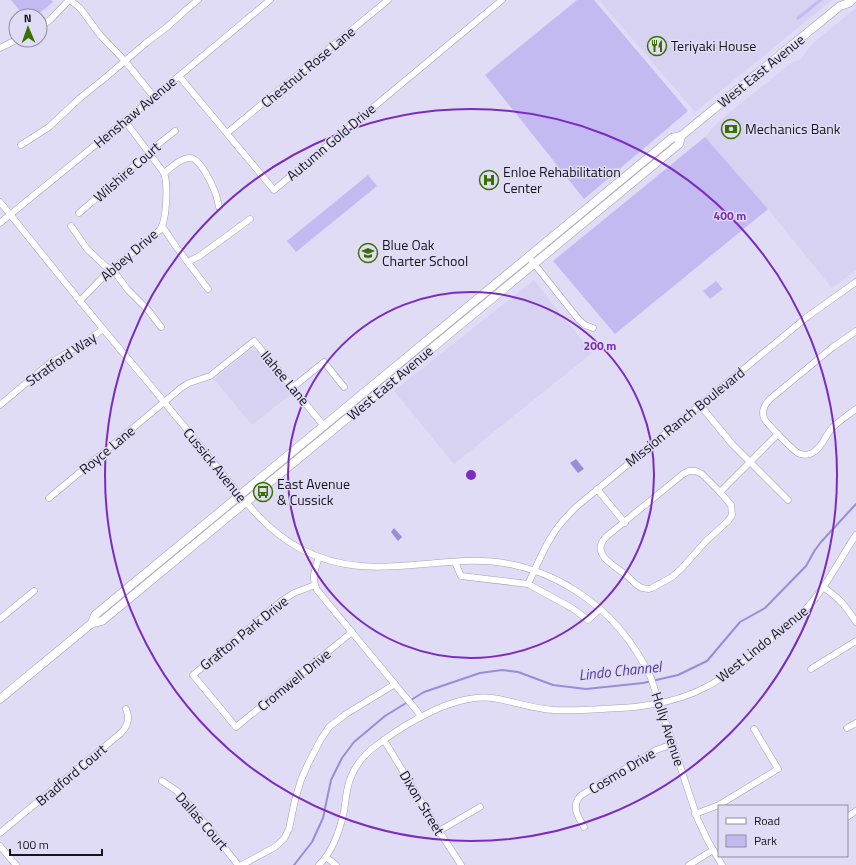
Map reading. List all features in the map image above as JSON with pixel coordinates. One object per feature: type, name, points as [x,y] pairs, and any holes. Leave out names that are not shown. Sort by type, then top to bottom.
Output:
[{"type":"main road","name":"West East Avenue","points":[[92,623],[95,615],[672,138],[681,136],[841,3],[849,3],[852,0]]},
{"type":"main road","name":"West East Avenue","points":[[0,699],[92,623],[102,621],[534,264],[679,144],[681,136]]},
{"type":"street","points":[[48,21],[70,0],[80,8],[100,35],[125,61],[154,97]]},
{"type":"street","points":[[22,145],[49,126],[80,98],[198,0]]},
{"type":"street","name":"Henshaw Avenue","points":[[0,223],[270,0]]},
{"type":"street","name":"Chestnut Rose Lane","points":[[228,133],[388,0]]},
{"type":"street","name":"Autumn Gold Drive","points":[[179,76],[274,190],[502,0]]},
{"type":"street","points":[[125,120],[164,173],[180,161],[190,158],[196,159],[208,177],[219,207]]},
{"type":"street","name":"Wilshire Court","points":[[79,213],[175,131]]},
{"type":"street","name":"Abbey Drive","points":[[80,301],[111,270],[160,230],[165,211],[166,181],[164,173]]},
{"type":"street","name":"Cussick Avenue","points":[[0,202],[103,329],[165,402],[245,502],[268,526],[284,539],[298,548],[319,557]]},
{"type":"street","points":[[188,262],[206,251],[250,219]]},
{"type":"street","points":[[71,226],[87,248],[117,276],[128,290],[148,310],[161,327]]},
{"type":"street","points":[[162,226],[208,289]]},
{"type":"street","points":[[529,257],[579,320],[585,325],[593,328]]},
{"type":"street","name":"Mission Ranch Boulevard","points":[[528,584],[549,541],[561,523],[576,507],[816,310],[856,282]]},
{"type":"street","name":"Stratford Way","points":[[0,405],[50,363],[83,344],[103,329]]},
{"type":"street","points":[[856,331],[770,399],[765,404],[763,410],[764,418],[768,424],[797,452],[811,454],[817,450],[831,429],[856,409]]},
{"type":"street","name":"Ilahee Lane","points":[[165,402],[185,385],[205,378],[216,372],[254,341],[324,426]]},
{"type":"street","points":[[292,388],[324,362],[344,387]]},
{"type":"street","name":"Royce Lane","points":[[49,498],[165,402]]},
{"type":"street","points":[[700,405],[727,438],[788,500]]},
{"type":"street","points":[[720,492],[778,434]]},
{"type":"street","points":[[689,471],[696,471],[702,474],[720,492],[731,505],[731,518],[709,538],[672,577],[652,588],[645,589],[639,587],[602,556],[601,549],[605,539],[683,474],[689,471]]},
{"type":"street","points":[[598,489],[625,523]]},
{"type":"street","name":"West Lindo Avenue","points":[[319,865],[326,857],[336,837],[340,826],[348,786],[353,772],[366,754],[376,745],[421,717],[445,706],[478,698],[492,698],[559,711],[638,707],[680,698],[698,692],[723,678],[797,618],[811,604],[856,535]]},
{"type":"street","points":[[319,557],[313,580],[317,590],[421,717]]},
{"type":"street","name":"Holly Avenue","points":[[319,557],[341,563],[371,567],[478,561],[494,562],[534,571],[569,587],[587,599],[600,609],[621,630],[639,655],[651,678],[702,830],[722,865]]},
{"type":"street","points":[[455,562],[461,576],[528,584],[572,608],[588,620],[600,609]]},
{"type":"street","name":"Grafton Park Drive","points":[[236,727],[193,675],[283,600],[294,593],[315,585]]},
{"type":"street","points":[[823,587],[844,604],[856,622]]},
{"type":"street","points":[[0,619],[34,591]]},
{"type":"street","name":"Cromwell Drive","points":[[236,727],[352,632]]},
{"type":"street","points":[[811,669],[856,641]]},
{"type":"street","points":[[242,865],[275,847],[284,839],[289,829],[301,780],[321,739],[329,727],[346,714],[395,684]]},
{"type":"street","name":"Bradford Court","points":[[0,833],[121,733],[125,729],[128,722],[126,709]]},
{"type":"street","points":[[847,728],[856,723]]},
{"type":"street","points":[[719,805],[778,769],[754,729]]},
{"type":"street","name":"Dixon Street","points":[[384,740],[461,865]]},
{"type":"street","name":"Cosmo Drive","points":[[584,827],[576,808],[580,796],[656,750],[673,744]]},
{"type":"street","name":"Dallas Court","points":[[162,781],[176,791],[209,828],[238,865]]},
{"type":"street","points":[[696,814],[718,805]]},
{"type":"street","points":[[439,831],[480,807]]},
{"type":"street","points":[[0,846],[16,865]]},
{"type":"street","points":[[689,865],[713,850]]},
{"type":"street","points":[[326,857],[336,865]]},
{"type":"shaded area","points":[[599,0],[832,0],[695,112]]},
{"type":"shaded area","points":[[856,8],[856,270],[832,288],[768,209],[705,137],[718,122],[791,63],[800,60],[813,43]]},
{"type":"shaded area","points":[[534,280],[592,353],[454,464],[394,391]]},
{"type":"shaded area","points":[[250,350],[258,351],[291,394],[252,425],[214,379]]},
{"type":"shaded area","points":[[576,459],[584,469],[578,473],[570,463]]},
{"type":"shaded area","points":[[394,528],[402,537],[398,541],[391,532]]},
{"type":"green space","points":[[11,0],[51,0],[53,2],[46,8],[18,8]]},
{"type":"green space","points":[[577,0],[594,0],[688,111],[584,199],[485,75]]},
{"type":"green space","points":[[818,0],[823,0],[798,20],[796,18]]},
{"type":"green space","points":[[705,137],[768,209],[615,334],[553,261]]},
{"type":"green space","points":[[368,175],[377,186],[296,252],[287,241]]},
{"type":"green space","points":[[716,281],[723,289],[710,299],[703,291]]},
{"type":"waterway","name":"Lindo Channel","points":[[294,865],[312,842],[323,818],[331,780],[342,758],[354,742],[385,716],[424,692],[480,673],[502,670],[518,672],[553,685],[586,689],[643,683],[678,675],[707,661],[740,622],[765,608],[806,566],[821,542],[856,504]]},
{"type":"place","name":"Teriyaki House","points":[[657,46]]},
{"type":"place","name":"Mechanics Bank","points":[[731,129]]},
{"type":"place","name":"Enloe Rehabilitation Center","points":[[489,180]]},
{"type":"place","name":"Blue Oak Charter School","points":[[368,253]]},
{"type":"place","name":"East Avenue & Cussick","points":[[263,492]]}]
